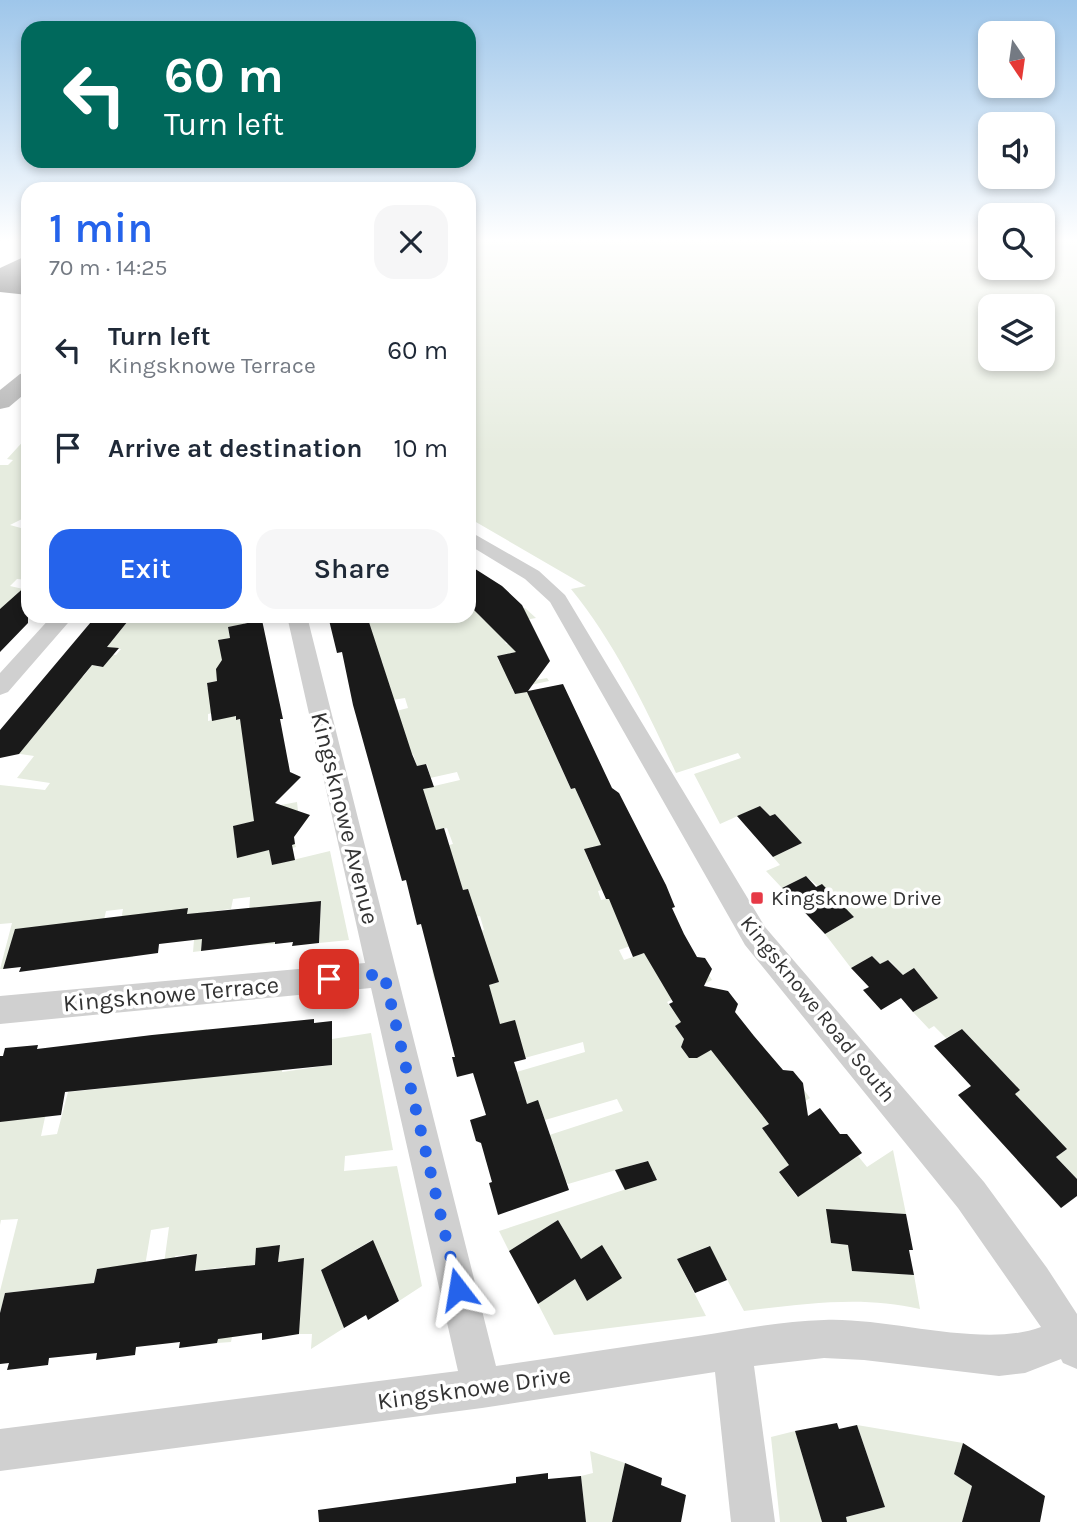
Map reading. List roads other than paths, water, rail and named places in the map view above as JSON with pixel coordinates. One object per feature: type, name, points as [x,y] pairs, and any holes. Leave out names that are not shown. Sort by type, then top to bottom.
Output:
[{"type":"main road","points":[[0,402],[21,385]]},
{"type":"street","name":"Kingsknowe Road South","points":[[476,541],[532,575],[558,599],[755,936],[971,1195],[1028,1272],[1073,1343]]},
{"type":"street","points":[[0,687],[58,623]]},
{"type":"street","name":"Kingsknowe Avenue","points":[[299,623],[482,1388]]},
{"type":"street","name":"Kingsknowe Terrace","points":[[0,1010],[384,974]]},
{"type":"street","name":"Kingsknowe Drive","points":[[0,1450],[482,1388],[732,1348],[824,1339],[864,1339],[999,1356],[1073,1343]]},
{"type":"street","points":[[732,1348],[753,1522]]},
{"type":"place","name":"Kingsknowe Drive","points":[[757,898]]}]
